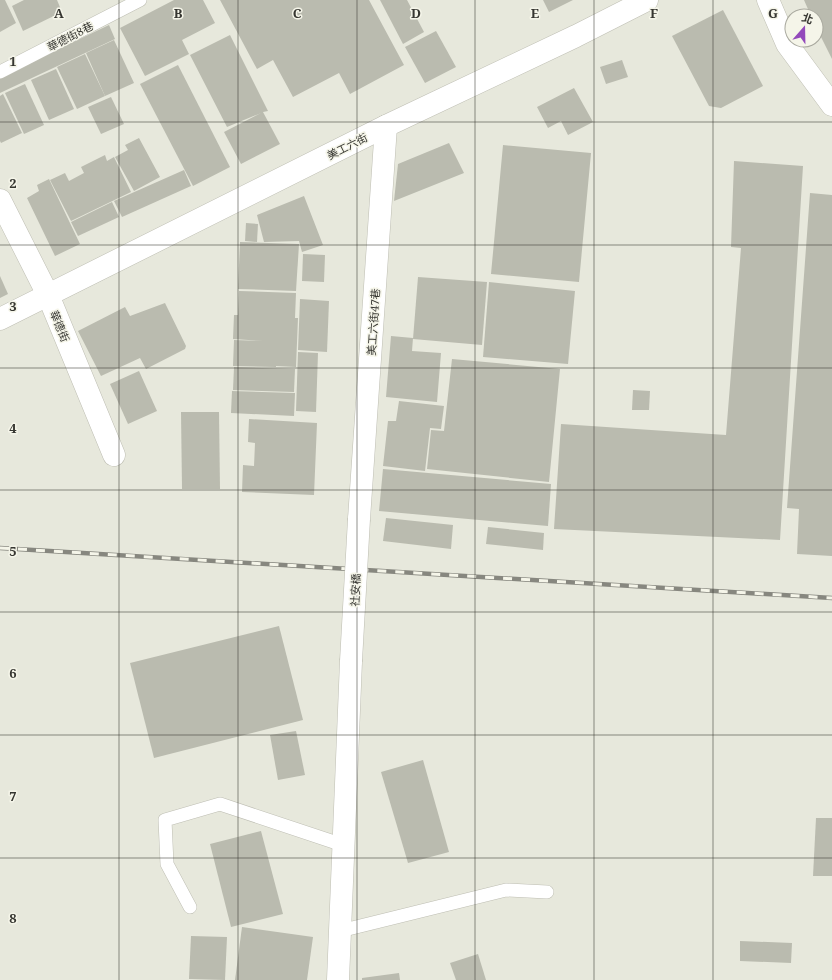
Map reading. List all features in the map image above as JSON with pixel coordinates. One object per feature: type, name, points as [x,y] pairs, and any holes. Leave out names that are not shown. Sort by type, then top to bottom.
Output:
[{"type":"street","name":"美工六街","points":[[0,319],[386,126],[576,36],[647,0]]},
{"type":"street","points":[[768,0],[787,44],[832,105]]},
{"type":"street","name":"美工六街47巷","points":[[360,519],[386,126]]},
{"type":"street","name":"華德街","points":[[0,200],[48,295],[114,455]]},
{"type":"street","name":"社安橋","points":[[338,980],[351,661],[360,519]]},
{"type":"lane","name":"華德街8巷","points":[[0,72],[140,0]]},
{"type":"lane","points":[[190,907],[167,864],[165,820],[220,804],[343,845]]},
{"type":"lane","points":[[340,931],[506,890],[547,892]]},
{"type":"building","points":[[0,0],[5,0],[16,23],[0,32]]},
{"type":"building","points":[[24,0],[57,0],[62,12],[23,31],[12,6]]},
{"type":"building","points":[[174,0],[203,0],[215,23],[182,40],[189,54],[145,76],[120,28]]},
{"type":"building","points":[[220,0],[369,0],[404,65],[350,94],[339,73],[293,97],[273,60],[257,69]]},
{"type":"building","points":[[380,0],[407,0],[424,32],[403,44]]},
{"type":"building","points":[[543,0],[573,0],[549,12]]},
{"type":"building","points":[[804,0],[832,0],[832,59],[824,43],[824,8],[808,8]]},
{"type":"building","points":[[723,10],[763,86],[721,108],[709,106],[672,36]]},
{"type":"building","points":[[109,25],[115,39],[0,93],[0,77]]},
{"type":"building","points":[[436,31],[456,67],[425,83],[405,47]]},
{"type":"building","points":[[230,35],[268,111],[263,112],[280,144],[241,164],[224,132],[261,113],[227,127],[190,55]]},
{"type":"building","points":[[114,40],[134,83],[105,96],[86,53]]},
{"type":"building","points":[[85,54],[105,96],[77,109],[57,67]]},
{"type":"building","points":[[622,60],[628,77],[606,84],[600,67]]},
{"type":"building","points":[[178,65],[230,167],[193,186],[140,84]]},
{"type":"building","points":[[56,69],[74,109],[49,120],[31,80]]},
{"type":"building","points":[[25,84],[44,125],[24,134],[5,93]]},
{"type":"building","points":[[574,88],[593,122],[568,135],[561,121],[548,128],[537,107]]},
{"type":"building","points":[[3,94],[22,133],[1,143],[0,96]]},
{"type":"building","points":[[111,97],[124,124],[101,134],[88,107]]},
{"type":"building","points":[[139,138],[160,177],[134,191],[115,157],[128,150],[125,145]]},
{"type":"building","points":[[449,143],[464,173],[394,201],[398,164]]},
{"type":"building","points":[[503,145],[591,153],[579,282],[491,274]]},
{"type":"building","points":[[105,155],[107,161],[114,157],[131,192],[71,221],[50,180],[65,173],[69,181],[84,173],[81,167]]},
{"type":"building","points":[[734,161],[803,166],[780,540],[554,529],[561,424],[726,435],[741,248],[731,247]]},
{"type":"building","points":[[184,170],[191,186],[122,217],[114,201]]},
{"type":"building","points":[[49,179],[80,244],[55,256],[27,198],[39,191],[37,185]]},
{"type":"building","points":[[810,193],[832,195],[832,556],[797,554],[799,509],[787,508]]},
{"type":"building","points":[[304,196],[323,245],[302,252],[299,241],[264,242],[257,215]]},
{"type":"building","points":[[112,202],[119,217],[78,236],[71,222]]},
{"type":"building","points":[[246,223],[258,224],[257,242],[245,241]]},
{"type":"building","points":[[240,242],[299,244],[296,291],[238,289]]},
{"type":"building","points":[[303,254],[325,255],[324,282],[302,281]]},
{"type":"building","points":[[0,276],[8,294],[0,298]]},
{"type":"building","points":[[418,277],[487,282],[482,345],[413,339]]},
{"type":"building","points":[[489,282],[575,291],[568,364],[483,357]]},
{"type":"building","points":[[239,291],[296,293],[295,318],[298,318],[296,367],[233,366],[234,340],[263,341],[233,339],[234,315],[238,315]]},
{"type":"building","points":[[300,299],[329,301],[327,352],[298,350]]},
{"type":"building","points":[[165,303],[186,346],[185,349],[146,369],[140,358],[101,376],[78,331],[125,307],[130,316]]},
{"type":"building","points":[[391,336],[413,338],[412,351],[441,353],[437,402],[386,397]]},
{"type":"building","points":[[298,352],[318,353],[316,412],[296,411]]},
{"type":"building","points":[[452,359],[560,369],[549,482],[427,469],[431,430],[444,431]]},
{"type":"building","points":[[234,367],[295,369],[294,392],[233,390]]},
{"type":"building","points":[[139,371],[157,411],[128,424],[110,384]]},
{"type":"building","points":[[633,390],[650,391],[649,410],[632,410]]},
{"type":"building","points":[[232,391],[295,393],[294,416],[231,413]]},
{"type":"building","points":[[399,401],[444,406],[441,429],[430,428],[425,471],[383,466],[388,421],[396,421]]},
{"type":"building","points":[[181,412],[219,412],[220,489],[182,489]]},
{"type":"building","points":[[249,419],[317,423],[314,495],[242,492],[243,465],[254,466],[255,443],[248,442]]},
{"type":"building","points":[[383,469],[551,484],[548,526],[379,511]]},
{"type":"building","points":[[386,518],[453,525],[451,549],[383,541]]},
{"type":"building","points":[[488,527],[544,533],[543,550],[486,544]]},
{"type":"building","points":[[279,626],[303,720],[154,758],[130,663]]},
{"type":"building","points":[[296,731],[305,775],[278,780],[270,735]]},
{"type":"building","points":[[423,760],[449,852],[408,863],[381,772]]},
{"type":"building","points":[[816,818],[832,818],[832,876],[813,876]]},
{"type":"building","points":[[261,831],[283,914],[231,927],[210,844]]},
{"type":"building","points":[[242,927],[313,937],[307,980],[235,980]]},
{"type":"building","points":[[191,936],[227,937],[225,980],[189,979]]},
{"type":"building","points":[[740,941],[792,943],[791,963],[740,961]]},
{"type":"building","points":[[478,954],[486,980],[456,980],[450,963]]},
{"type":"building","points":[[399,973],[400,980],[362,980],[362,978]]},
{"type":"railway","points":[[0,548],[832,598]]}]
